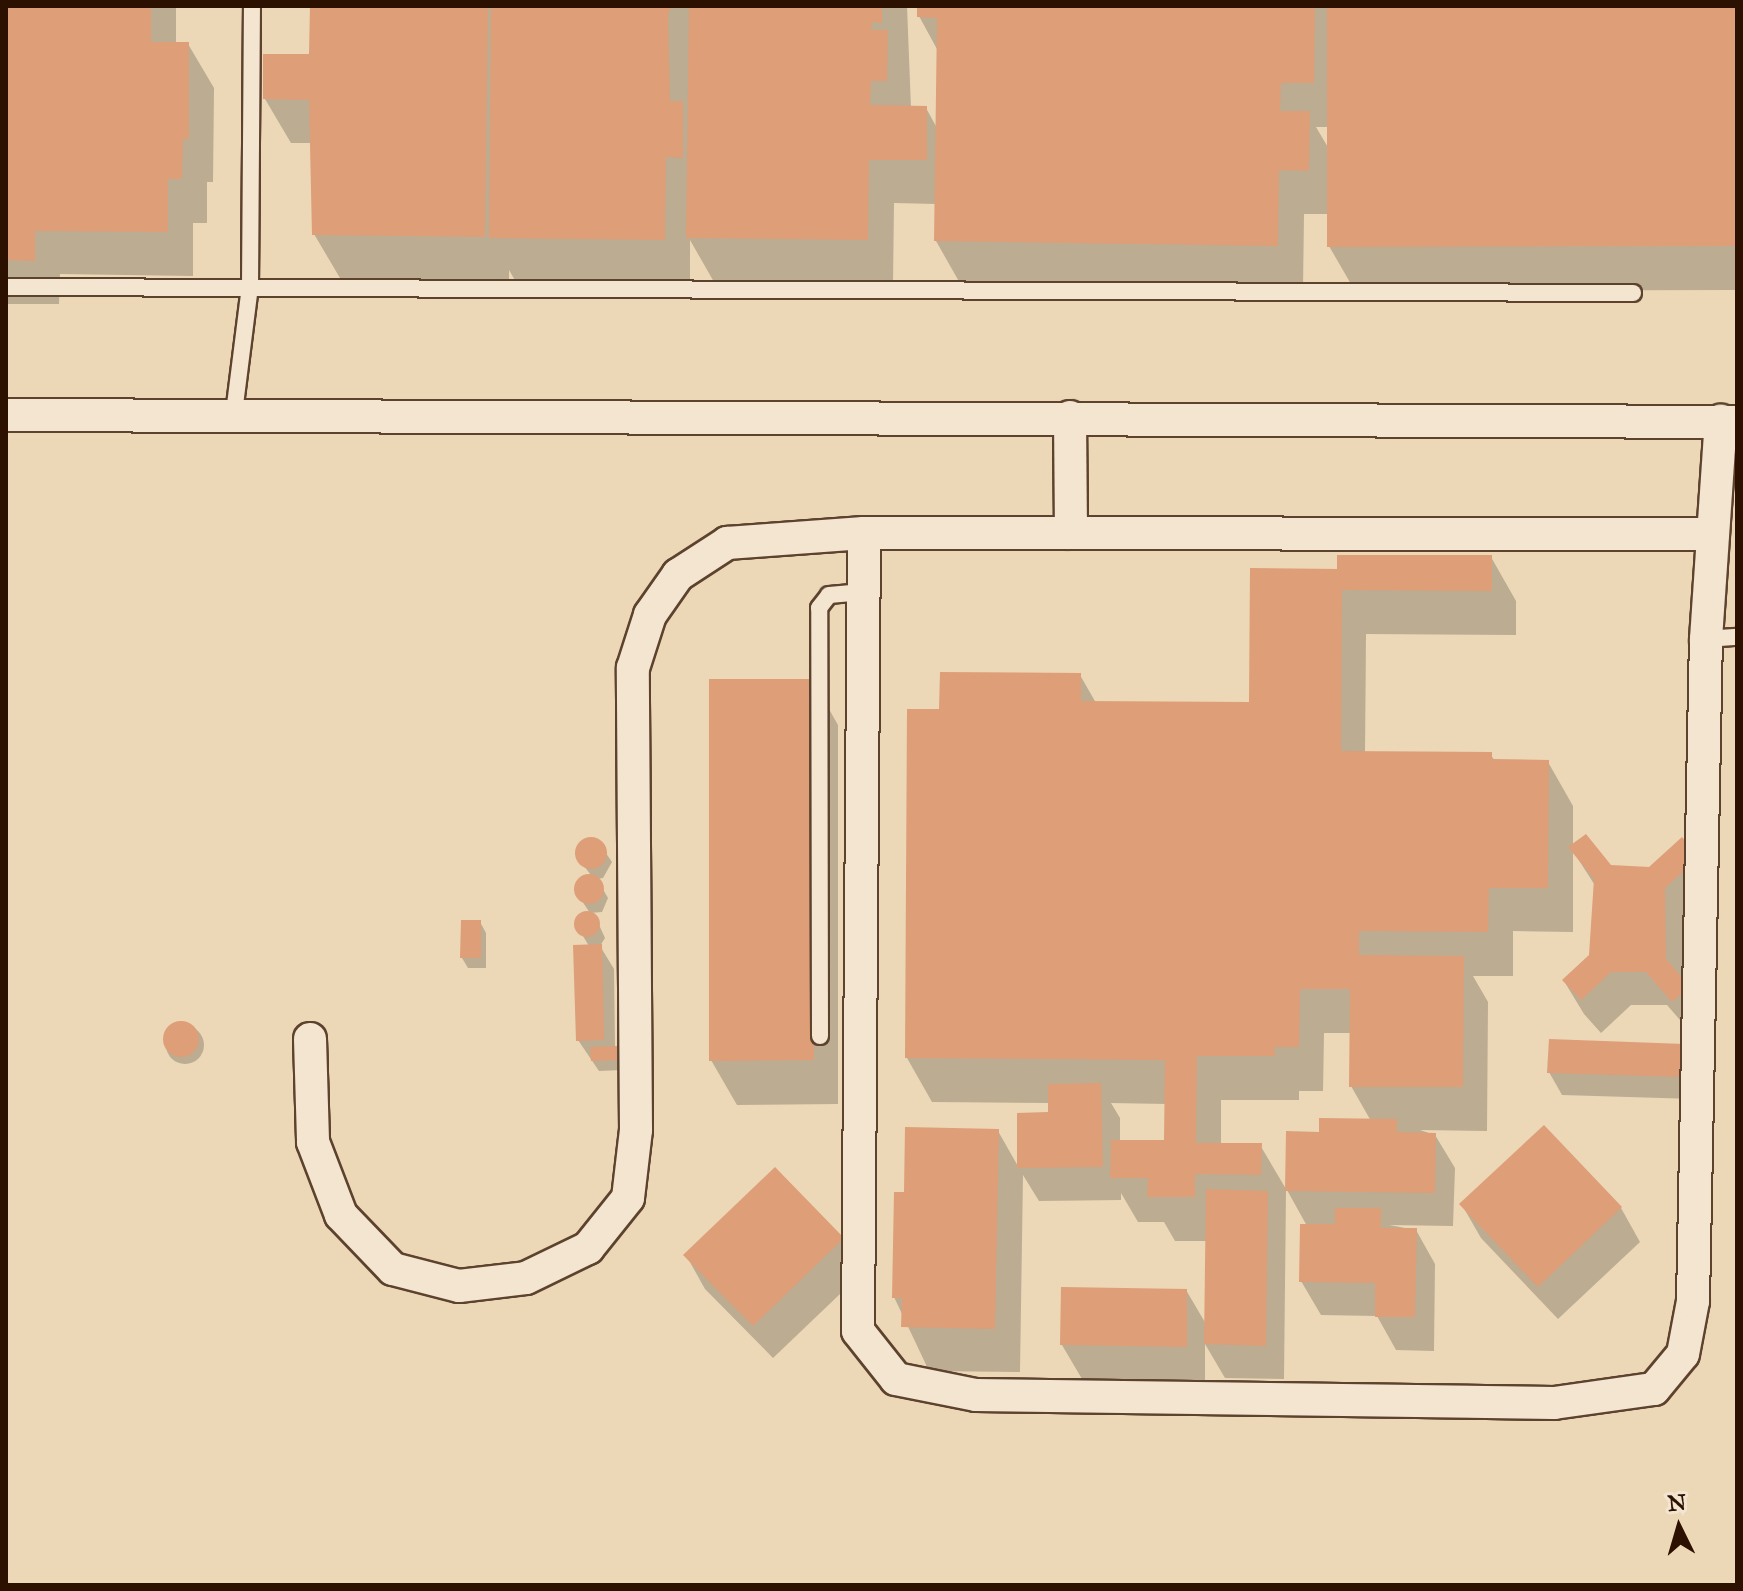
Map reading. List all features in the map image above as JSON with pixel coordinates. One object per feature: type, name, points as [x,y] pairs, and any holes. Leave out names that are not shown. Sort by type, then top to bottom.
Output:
[{"type":"street","points":[[6,415],[234,413],[1729,421],[1711,534],[1721,638],[1693,1301],[1683,1354],[1654,1389],[1554,1403],[976,1395],[896,1379],[858,1331],[864,533]]},
{"type":"street","points":[[1070,417],[1071,533]]},
{"type":"street","points":[[310,1039],[313,1142],[341,1215],[393,1269],[459,1286],[526,1278],[588,1248],[628,1198],[636,1130],[633,668],[650,615],[678,575],[727,543],[864,533],[1711,534]]},
{"type":"lane","points":[[234,413],[250,287],[252,6]]},
{"type":"lane","points":[[6,287],[1633,293]]},
{"type":"lane","points":[[820,1036],[819,608],[829,595],[863,592]]},
{"type":"building","points":[[6,6],[151,6],[151,42],[189,42],[189,139],[183,139],[182,179],[168,179],[168,232],[35,231],[35,261],[6,260]]},
{"type":"building","points":[[310,6],[488,6],[485,237],[312,235],[309,100],[263,99],[263,54],[309,54]]},
{"type":"building","points":[[491,6],[672,6],[668,14],[670,101],[683,101],[683,158],[666,157],[665,240],[489,238]]},
{"type":"building","points":[[689,6],[882,6],[882,23],[872,22],[871,30],[888,30],[887,81],[871,81],[870,105],[927,106],[927,160],[869,160],[868,240],[686,238]]},
{"type":"building","points":[[917,6],[1315,6],[1314,83],[1281,83],[1280,111],[1310,111],[1309,171],[1279,170],[1278,246],[934,241],[937,18],[917,17]]},
{"type":"building","points":[[1327,6],[1737,6],[1737,246],[1327,247]]},
{"type":"building","points":[[1337,555],[1492,555],[1492,591],[1342,590],[1341,751],[1492,752],[1492,759],[1549,760],[1548,888],[1489,888],[1488,932],[1359,931],[1359,955],[1464,956],[1463,1087],[1349,1087],[1350,989],[1300,989],[1299,1047],[1274,1047],[1275,1056],[1197,1056],[1196,1143],[1262,1143],[1261,1175],[1195,1174],[1195,1197],[1147,1197],[1148,1178],[1110,1178],[1111,1140],[1164,1140],[1165,1060],[905,1058],[907,709],[939,709],[940,672],[1081,673],[1081,701],[1249,702],[1250,568],[1337,569]]},
{"type":"building","points":[[709,679],[814,679],[814,1060],[709,1061]]},
{"type":"building","points":[[1586,834],[1611,865],[1649,867],[1682,837],[1699,857],[1665,888],[1666,959],[1690,987],[1672,1002],[1646,972],[1611,972],[1581,1000],[1562,980],[1589,955],[1594,879],[1568,847]]},
{"type":"building","points":[[591,837],[602,842],[607,853],[602,864],[591,869],[580,864],[575,853],[580,842]]},
{"type":"building","points":[[589,874],[595,875],[603,883],[603,895],[595,903],[589,904],[583,903],[575,895],[574,889],[575,883],[583,875]]},
{"type":"building","points":[[587,911],[596,915],[600,924],[596,933],[587,937],[578,933],[574,924],[578,915]]},
{"type":"building","points":[[461,920],[481,920],[481,958],[460,958]]},
{"type":"building","points":[[602,944],[604,1040],[576,1041],[573,945]]},
{"type":"building","points":[[181,1021],[194,1026],[199,1039],[194,1052],[181,1057],[168,1052],[163,1039],[168,1026]]},
{"type":"building","points":[[1549,1039],[1684,1044],[1683,1077],[1547,1073]]},
{"type":"building","points":[[617,1046],[617,1060],[591,1061],[590,1047]]},
{"type":"building","points":[[1101,1083],[1103,1167],[1017,1168],[1017,1113],[1048,1112],[1048,1084]]},
{"type":"building","points":[[1319,1118],[1397,1119],[1397,1132],[1436,1133],[1435,1193],[1285,1191],[1286,1131],[1319,1132]]},
{"type":"building","points":[[1544,1125],[1622,1207],[1538,1287],[1459,1204]]},
{"type":"building","points":[[905,1127],[999,1129],[995,1329],[901,1327],[902,1298],[892,1298],[894,1192],[904,1192]]},
{"type":"building","points":[[775,1167],[844,1238],[753,1326],[683,1255]]},
{"type":"building","points":[[1206,1189],[1268,1191],[1266,1346],[1204,1344]]},
{"type":"building","points":[[1335,1208],[1381,1208],[1381,1228],[1417,1228],[1415,1317],[1375,1317],[1375,1283],[1299,1282],[1300,1224],[1335,1224]]},
{"type":"building","points":[[1061,1287],[1187,1289],[1187,1347],[1060,1345]]}]
